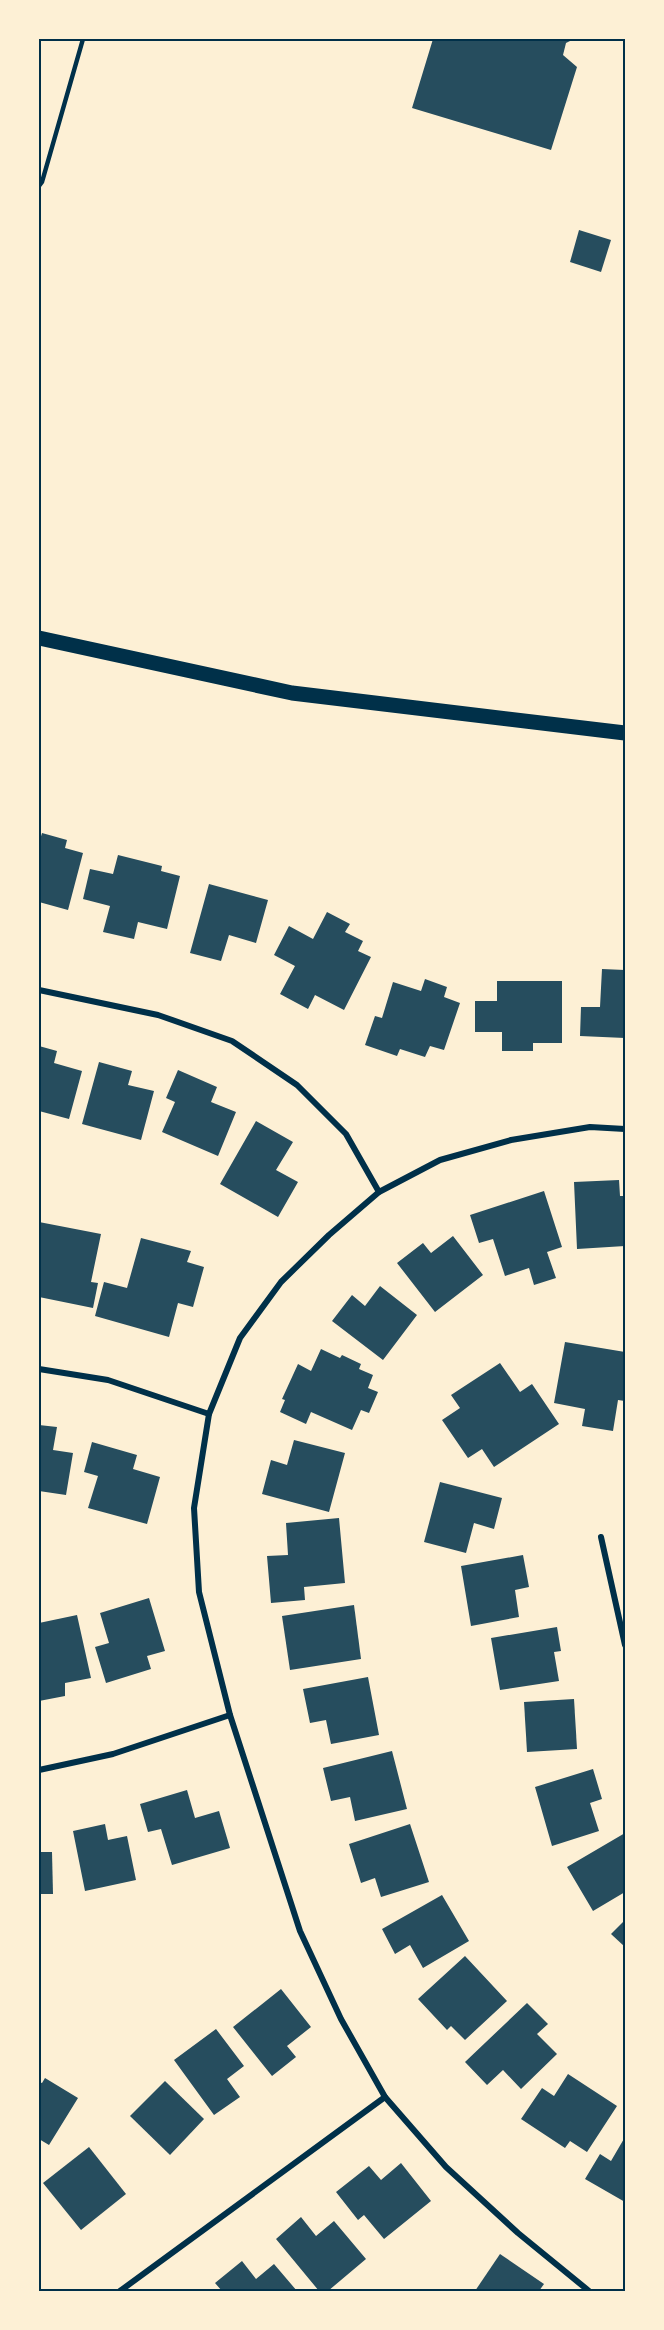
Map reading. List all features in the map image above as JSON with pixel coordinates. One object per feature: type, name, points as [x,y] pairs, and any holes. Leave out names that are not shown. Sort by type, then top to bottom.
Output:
[{"type":"main road","points":[[39,638],[292,693],[625,733]]},
{"type":"street","points":[[39,990],[158,1015],[232,1041],[297,1085],[346,1134],[380,1192]]},
{"type":"street","points":[[589,2291],[518,2233],[446,2167],[386,2097],[342,2019],[300,1931],[230,1715],[199,1592],[194,1508],[209,1414],[240,1338],[281,1282],[328,1235],[380,1192],[440,1160],[511,1140],[590,1127],[625,1129]]},
{"type":"street","points":[[39,1369],[108,1380],[209,1414]]},
{"type":"street","points":[[601,1537],[625,1645]]},
{"type":"street","points":[[39,1770],[113,1754],[230,1715]]},
{"type":"street","points":[[120,2291],[386,2097]]},
{"type":"lane","points":[[39,186],[83,39]]},
{"type":"building","points":[[433,39],[574,39],[566,43],[563,55],[577,67],[551,150],[412,108]]},
{"type":"building","points":[[579,230],[611,240],[601,272],[570,262]]},
{"type":"building","points":[[42,833],[67,840],[65,848],[83,853],[68,910],[39,902],[39,843]]},
{"type":"building","points":[[118,855],[162,866],[161,871],[180,876],[167,929],[138,922],[134,939],[103,932],[110,906],[83,899],[90,869],[113,874]]},
{"type":"building","points":[[209,884],[268,900],[256,943],[229,935],[221,961],[190,953]]},
{"type":"building","points":[[327,912],[350,924],[345,932],[363,941],[358,951],[371,957],[344,1010],[315,995],[308,1009],[280,994],[295,966],[274,955],[289,926],[313,939]]},
{"type":"building","points":[[602,969],[625,970],[625,1038],[580,1036],[581,1007],[600,1007]]},
{"type":"building","points":[[425,979],[447,987],[444,997],[460,1003],[444,1050],[430,1046],[425,1057],[400,1049],[397,1056],[365,1045],[375,1016],[382,1018],[393,982],[421,991]]},
{"type":"building","points":[[497,981],[562,981],[562,1043],[533,1043],[533,1051],[502,1051],[502,1032],[475,1032],[475,1001],[497,1001]]},
{"type":"building","points":[[39,1046],[57,1051],[54,1063],[82,1071],[69,1119],[39,1111]]},
{"type":"building","points":[[99,1062],[132,1071],[128,1085],[154,1091],[141,1140],[82,1124]]},
{"type":"building","points":[[178,1070],[217,1087],[211,1102],[236,1112],[218,1156],[162,1132],[175,1102],[166,1098]]},
{"type":"building","points":[[256,1121],[293,1142],[276,1170],[298,1182],[278,1217],[220,1184]]},
{"type":"building","points":[[619,1180],[620,1196],[625,1196],[625,1246],[577,1249],[574,1182]]},
{"type":"building","points":[[544,1191],[562,1247],[547,1252],[556,1278],[534,1285],[529,1268],[505,1276],[493,1239],[479,1243],[470,1215]]},
{"type":"building","points":[[39,1222],[101,1234],[91,1282],[98,1283],[93,1308],[39,1297]]},
{"type":"building","points":[[453,1236],[483,1275],[435,1312],[397,1263],[423,1243],[431,1253]]},
{"type":"building","points":[[141,1238],[191,1251],[187,1262],[204,1267],[193,1307],[178,1303],[169,1337],[95,1316],[104,1282],[127,1288]]},
{"type":"building","points":[[380,1286],[417,1315],[383,1360],[332,1321],[352,1295],[365,1306]]},
{"type":"building","points":[[565,1342],[625,1352],[625,1401],[618,1400],[613,1431],[582,1426],[585,1409],[554,1403]]},
{"type":"building","points":[[321,1349],[361,1364],[359,1369],[373,1375],[368,1388],[378,1392],[369,1413],[361,1410],[352,1430],[311,1412],[306,1424],[280,1412],[285,1400],[282,1399],[298,1364],[311,1371]]},
{"type":"building","points":[[500,1363],[520,1392],[532,1384],[559,1424],[494,1467],[482,1449],[468,1458],[442,1420],[460,1408],[451,1395]]},
{"type":"building","points":[[39,1425],[57,1427],[53,1450],[73,1453],[66,1495],[39,1491]]},
{"type":"building","points":[[294,1440],[345,1453],[329,1512],[262,1494],[271,1460],[287,1465]]},
{"type":"building","points":[[92,1442],[137,1455],[133,1469],[160,1477],[147,1524],[88,1508],[98,1476],[84,1472]]},
{"type":"building","points":[[440,1482],[502,1498],[494,1529],[474,1523],[466,1553],[424,1542]]},
{"type":"building","points":[[339,1518],[345,1583],[304,1587],[305,1600],[271,1603],[267,1556],[288,1555],[286,1523]]},
{"type":"building","points":[[523,1555],[529,1587],[515,1590],[519,1617],[471,1626],[461,1566]]},
{"type":"building","points":[[149,1598],[165,1651],[147,1656],[151,1669],[106,1683],[95,1647],[109,1643],[100,1613]]},
{"type":"building","points":[[354,1605],[361,1659],[290,1670],[282,1616]]},
{"type":"building","points":[[77,1615],[91,1678],[65,1683],[65,1696],[39,1701],[39,1623]]},
{"type":"building","points":[[557,1627],[561,1651],[554,1652],[559,1681],[500,1690],[491,1638]]},
{"type":"building","points":[[368,1677],[379,1735],[331,1744],[326,1720],[310,1723],[303,1689]]},
{"type":"building","points":[[574,1699],[577,1749],[527,1752],[524,1702]]},
{"type":"building","points":[[392,1751],[407,1809],[355,1821],[350,1797],[331,1801],[323,1768]]},
{"type":"building","points":[[593,1769],[602,1799],[590,1803],[599,1831],[552,1846],[535,1787]]},
{"type":"building","points":[[187,1790],[195,1818],[219,1811],[230,1848],[172,1865],[161,1829],[148,1832],[140,1804]]},
{"type":"building","points":[[105,1824],[108,1840],[127,1836],[136,1880],[85,1891],[73,1831]]},
{"type":"building","points":[[410,1824],[429,1882],[381,1897],[375,1878],[361,1883],[349,1844]]},
{"type":"building","points":[[625,1833],[625,1867],[623,1868],[625,1892],[593,1911],[567,1867]]},
{"type":"building","points":[[39,1852],[52,1852],[53,1894],[39,1894]]},
{"type":"building","points":[[442,1895],[469,1941],[423,1968],[410,1945],[395,1954],[382,1929]]},
{"type":"building","points":[[625,1920],[625,1947],[611,1934]]},
{"type":"building","points":[[465,1956],[507,2001],[465,2040],[451,2026],[447,2030],[418,1999]]},
{"type":"building","points":[[281,1989],[311,2027],[287,2046],[296,2057],[272,2076],[233,2027]]},
{"type":"building","points":[[527,2003],[548,2024],[537,2034],[557,2054],[521,2089],[503,2070],[487,2085],[465,2062]]},
{"type":"building","points":[[216,2029],[244,2066],[227,2079],[240,2097],[214,2115],[174,2060]]},
{"type":"building","points":[[568,2074],[617,2106],[587,2152],[570,2141],[565,2148],[521,2119],[542,2088],[554,2096]]},
{"type":"building","points":[[45,2078],[78,2098],[49,2145],[39,2139],[39,2082],[42,2083]]},
{"type":"building","points":[[165,2081],[204,2119],[170,2155],[130,2116]]},
{"type":"building","points":[[625,2137],[625,2202],[585,2179],[600,2154],[611,2161]]},
{"type":"building","points":[[89,2147],[126,2194],[81,2230],[43,2183]]},
{"type":"building","points":[[401,2163],[431,2201],[384,2239],[364,2215],[358,2220],[336,2192],[369,2166],[381,2180]]},
{"type":"building","points":[[301,2217],[316,2236],[334,2221],[366,2259],[328,2291],[319,2291],[276,2239]]},
{"type":"building","points":[[500,2254],[544,2284],[539,2291],[475,2291]]},
{"type":"building","points":[[242,2261],[256,2279],[274,2264],[297,2291],[222,2291],[215,2283]]}]
